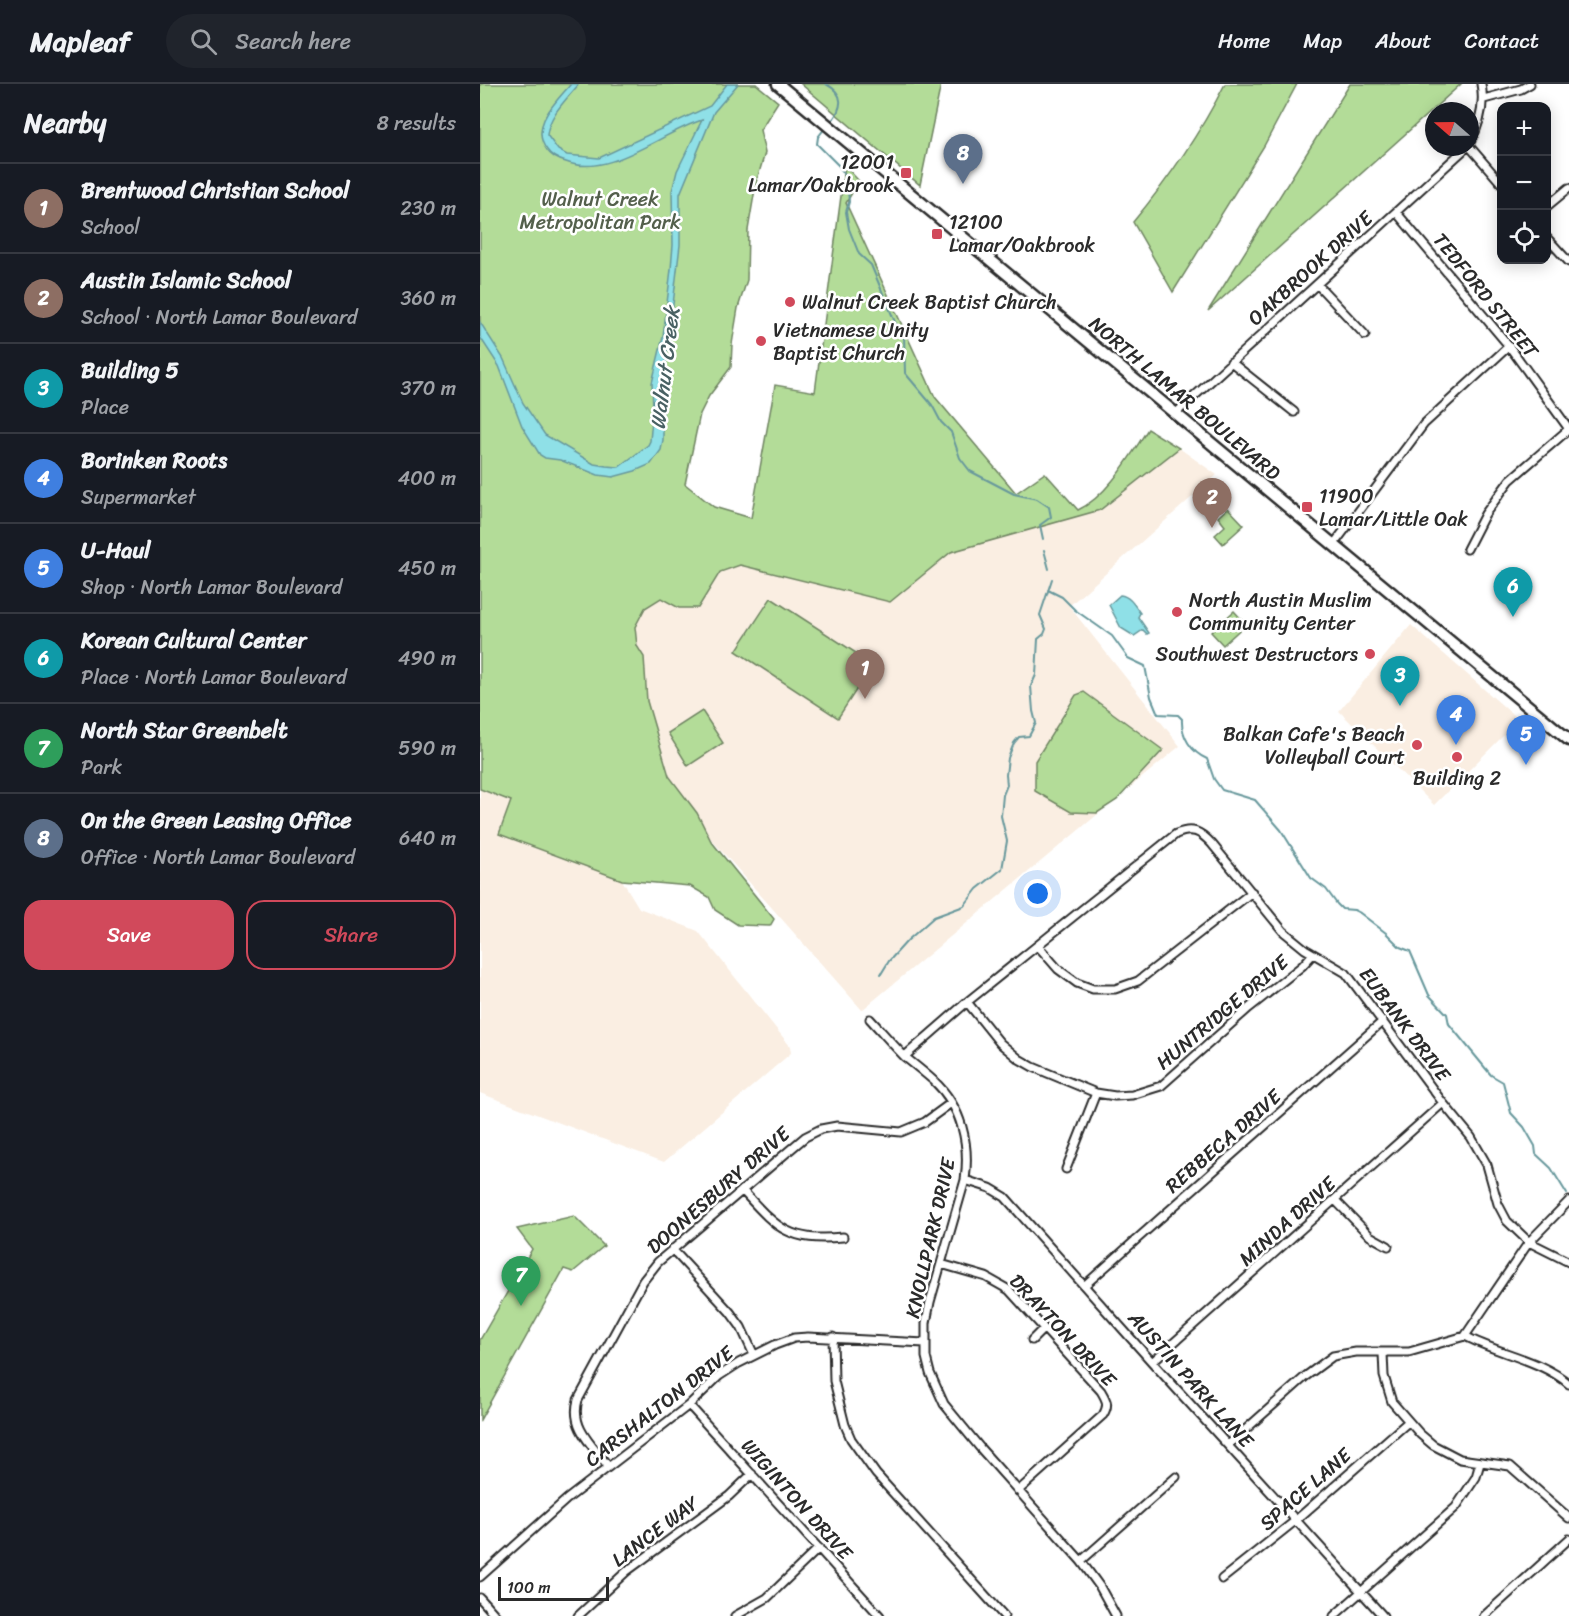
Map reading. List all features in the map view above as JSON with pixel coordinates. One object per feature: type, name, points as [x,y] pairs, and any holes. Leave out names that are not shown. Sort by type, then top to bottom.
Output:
[{"type":"main road","name":"NORTH LAMAR BOULEVARD","points":[[778,84],[1569,740]]},
{"type":"street","name":"OAKBROOK DRIVE","points":[[1479,120],[1484,99],[1481,84]]},
{"type":"street","points":[[1484,99],[1521,89],[1530,84]]},
{"type":"street","name":"OAKBROOK DRIVE","points":[[1176,413],[1458,156]]},
{"type":"street","points":[[1478,156],[1497,178]]},
{"type":"street","points":[[1551,203],[1569,188]]},
{"type":"street","name":"TEDFORD STREET","points":[[1396,212],[1509,346],[1569,429]]},
{"type":"street","points":[[1551,242],[1569,262]]},
{"type":"street","points":[[1317,284],[1365,335]]},
{"type":"street","points":[[1334,544],[1424,424],[1509,346]]},
{"type":"street","points":[[1232,362],[1294,412]]},
{"type":"street","points":[[1467,549],[1485,514],[1510,480],[1569,429]]},
{"type":"street","name":"EUBANK DRIVE","points":[[905,1056],[967,1002],[1176,834],[1186,830],[1196,831],[1205,836],[1283,931],[1312,954],[1346,973],[1480,1151],[1487,1165],[1502,1212],[1514,1229],[1529,1242],[1569,1262]]},
{"type":"street","points":[[1038,946],[1058,969],[1077,983],[1093,990],[1115,989],[1138,981],[1252,892]]},
{"type":"street","name":"HUNTRIDGE DRIVE","points":[[967,1002],[1000,1043],[1014,1056],[1033,1067],[1096,1093],[1115,1096],[1132,1095],[1161,1086],[1249,1008],[1302,966],[1312,954]]},
{"type":"street","name":"KNOLLPARK DRIVE","points":[[870,1019],[905,1056],[936,1083],[951,1103],[962,1126],[966,1142],[968,1159],[965,1180],[930,1302],[926,1342],[930,1373],[944,1404],[956,1420],[1081,1561],[1100,1587],[1116,1616]]},
{"type":"street","name":"REBBECA DRIVE","points":[[1085,1285],[1383,1022]]},
{"type":"street","points":[[1066,1169],[1096,1093]]},
{"type":"street","name":"DOONESBURY DRIVE","points":[[608,1466],[576,1422],[575,1410],[578,1400],[650,1270],[672,1249],[813,1132],[837,1126],[901,1132],[925,1122],[951,1103]]},
{"type":"street","name":"MINDA DRIVE","points":[[1152,1362],[1443,1103]]},
{"type":"street","name":"AUSTIN PARK LANE","points":[[965,1180],[990,1188],[1005,1197],[1383,1616]]},
{"type":"street","points":[[742,1190],[767,1218],[786,1232],[810,1238],[843,1237]]},
{"type":"street","points":[[1335,1200],[1370,1236],[1388,1246]]},
{"type":"street","points":[[1228,1445],[1306,1376],[1333,1356],[1356,1352],[1409,1352],[1465,1336],[1529,1242],[1569,1201]]},
{"type":"street","points":[[672,1249],[730,1312],[741,1327],[754,1355]]},
{"type":"street","name":"DRAYTON DRIVE","points":[[941,1264],[986,1277],[1009,1290],[1101,1391],[1107,1401],[1107,1408],[1103,1415],[1018,1491]]},
{"type":"street","points":[[1032,1340],[1043,1329]]},
{"type":"street","points":[[1465,1336],[1551,1371],[1569,1384]]},
{"type":"street","points":[[833,1337],[834,1381],[845,1425],[851,1439],[876,1474],[1004,1616]]},
{"type":"street","name":"CARSHALTON DRIVE","points":[[480,1577],[567,1499],[689,1405],[719,1376],[754,1355],[794,1338],[833,1337],[926,1342]]},
{"type":"street","points":[[1383,1353],[1387,1390],[1392,1402],[1427,1440],[1460,1459],[1510,1466],[1569,1518]]},
{"type":"street","name":"WIGINTON DRIVE","points":[[689,1405],[880,1616]]},
{"type":"street","name":"SPACE LANE","points":[[1222,1579],[1295,1521],[1408,1422]]},
{"type":"street","points":[[1334,1616],[1456,1507],[1468,1492],[1480,1463]]},
{"type":"street","name":"LANCE WAY","points":[[578,1616],[627,1571],[729,1496],[752,1474]]},
{"type":"street","points":[[1081,1561],[1176,1477]]},
{"type":"street","points":[[1484,1616],[1569,1539]]},
{"type":"street","points":[[735,1616],[766,1598],[819,1548]]},
{"type":"street","points":[[480,1598],[496,1616]]},
{"type":"shaded area","points":[[1179,448],[1217,475],[1069,606],[1180,746],[862,1010],[546,652],[665,550],[739,565],[890,602],[951,552],[1100,510]]},
{"type":"shaded area","points":[[1411,625],[1519,720],[1434,805],[1339,711]]},
{"type":"shaded area","points":[[480,789],[512,801],[500,834],[622,880],[639,908],[698,931],[790,1046],[791,1053],[664,1162],[480,1093]]},
{"type":"green space","name":"Walnut Creek Metropolitan Park","points":[[480,84],[756,84],[778,102],[760,130],[765,153],[756,183],[748,230],[747,280],[738,308],[731,367],[709,396],[700,414],[685,484],[714,507],[751,518],[775,385],[815,392],[845,166],[859,181],[846,203],[935,397],[1016,493],[1045,473],[1078,510],[1089,504],[1109,485],[1148,429],[1179,448],[1100,510],[951,552],[890,602],[740,565],[720,572],[698,608],[679,608],[661,598],[645,608],[635,627],[637,646],[644,657],[647,701],[669,776],[697,813],[711,841],[774,919],[770,926],[738,925],[715,910],[709,897],[690,886],[622,880],[499,834],[511,801],[480,789]]},
{"type":"green space","points":[[801,84],[941,84],[920,185]]},
{"type":"green space","points":[[1225,84],[1297,84],[1264,146],[1173,292],[1133,222],[1183,156]]},
{"type":"green space","points":[[1350,84],[1461,84],[1441,102],[1425,102],[1425,116],[1208,311]]},
{"type":"green space","points":[[1228,508],[1244,525],[1223,544],[1215,535],[1225,526],[1218,517]]},
{"type":"green space","points":[[771,598],[873,664],[838,718],[736,651]]},
{"type":"green space","points":[[1234,611],[1246,624],[1223,645],[1211,632]]},
{"type":"green space","points":[[1084,692],[1163,750],[1117,800],[1097,813],[1071,812],[1035,791],[1035,761],[1076,695]]},
{"type":"green space","points":[[702,711],[723,743],[688,766],[668,733]]},
{"type":"green space","points":[[574,1216],[604,1246],[573,1272],[564,1269],[480,1420],[480,1340],[532,1249],[517,1229]]},
{"type":"water","name":"Walnut Creek","points":[[571,84],[579,84],[555,114],[547,135],[558,150],[567,155],[599,158],[710,106],[727,84],[738,84],[714,112],[680,194],[680,245],[666,364],[661,450],[651,464],[613,477],[598,475],[540,455],[522,426],[499,366],[480,337],[480,322],[503,358],[523,403],[545,435],[594,464],[606,466],[619,467],[648,445],[653,408],[652,383],[663,337],[671,269],[672,191],[677,171],[702,120],[617,159],[583,166],[566,162],[555,158],[549,152],[542,141],[541,132],[546,115]]},
{"type":"water","points":[[1120,595],[1127,597],[1134,604],[1140,613],[1138,617],[1149,633],[1143,630],[1134,636],[1121,628],[1109,605]]},
{"type":"waterway","points":[[826,84],[836,92],[840,101],[838,111],[831,122]]},
{"type":"waterway","points":[[825,128],[818,137],[817,144],[839,166],[847,178],[849,202],[846,212],[849,229],[859,254],[871,265],[895,322],[904,335],[905,373],[951,432],[960,458],[970,471],[1014,494],[1037,499],[1049,507],[1051,517],[1040,525],[1043,539]]},
{"type":"waterway","points":[[1044,550],[1049,569]]},
{"type":"waterway","points":[[881,974],[889,961],[908,940],[934,917],[964,906],[977,889],[1002,869],[1007,841],[1001,816],[1003,795],[1007,785],[1008,758],[1014,743],[1019,737],[1029,736],[1036,723],[1031,686],[1036,675],[1038,639],[1046,629],[1040,615],[1052,579]]},
{"type":"waterway","points":[[1048,590],[1062,597],[1075,610],[1112,636],[1128,658],[1145,666],[1151,697],[1158,714],[1178,715],[1182,719],[1183,731],[1188,743],[1207,759],[1214,779],[1222,790],[1255,800],[1281,830],[1311,878],[1326,889],[1342,909],[1360,913],[1400,947],[1410,951],[1429,995],[1447,1014],[1449,1024],[1491,1075],[1503,1082],[1511,1113],[1524,1127],[1535,1146],[1536,1154],[1551,1168],[1567,1194]]},
{"type":"place","name":"12001 Lamar/Oakbrook","points":[[906,173]]},
{"type":"place","name":"On the Green Leasing Office","points":[[963,184]]},
{"type":"place","name":"12100 Lamar/Oakbrook","points":[[937,234]]},
{"type":"place","name":"Walnut Creek Baptist Church","points":[[790,302]]},
{"type":"place","name":"Vietnamese Unity Baptist Church","points":[[761,341]]},
{"type":"place","name":"11900 Lamar/Little Oak","points":[[1307,507]]},
{"type":"place","name":"Austin Islamic School","points":[[1212,528]]},
{"type":"place","name":"North Austin Muslim Community Center","points":[[1177,612]]},
{"type":"place","name":"Korean Cultural Center","points":[[1513,617]]},
{"type":"place","name":"Southwest Destructors","points":[[1370,654]]},
{"type":"place","name":"Brentwood Christian School","points":[[865,699]]},
{"type":"place","name":"Building 5","points":[[1400,706]]},
{"type":"place","name":"Balkan Cafe's Beach Volleyball Court","points":[[1417,745]]},
{"type":"place","name":"Borinken Roots","points":[[1456,745]]},
{"type":"place","name":"Building 2","points":[[1457,757]]},
{"type":"place","name":"U-Haul","points":[[1526,765]]},
{"type":"place","name":"North Star Greenbelt","points":[[521,1306]]}]
